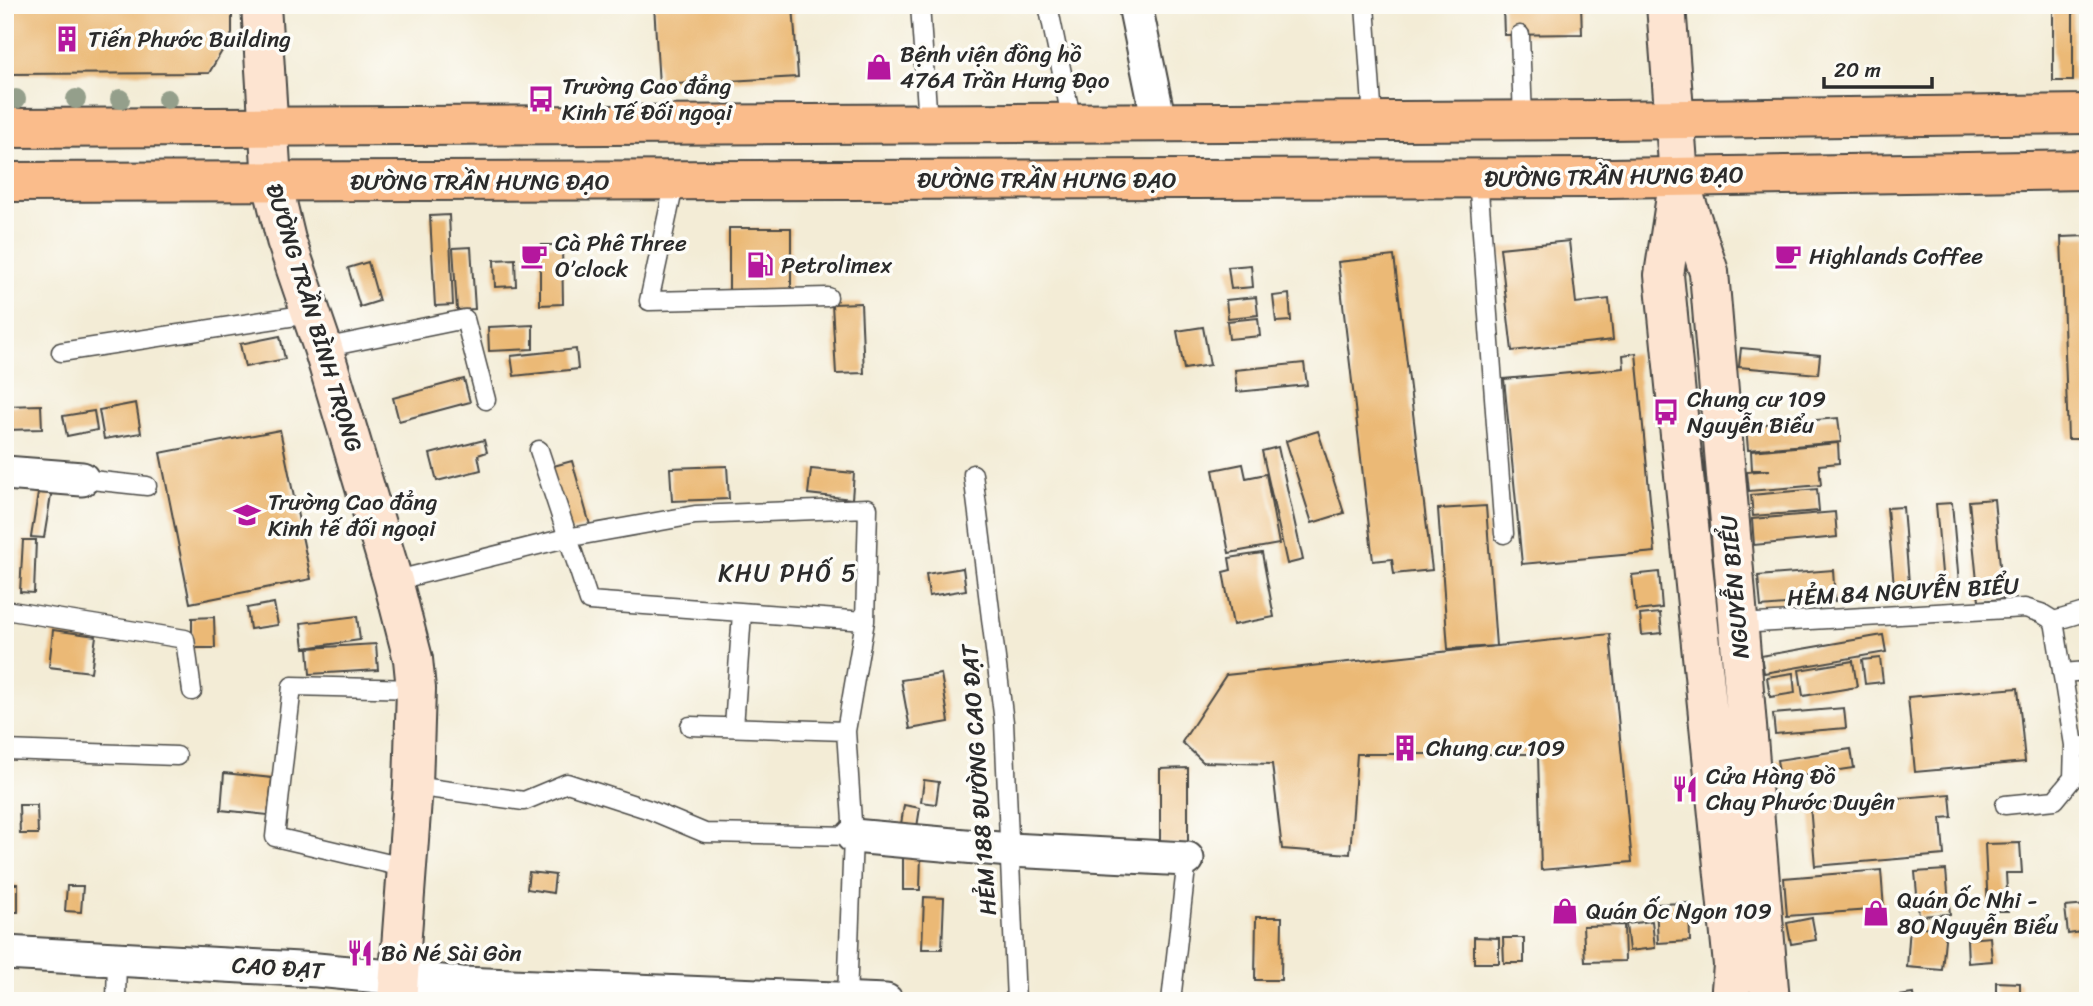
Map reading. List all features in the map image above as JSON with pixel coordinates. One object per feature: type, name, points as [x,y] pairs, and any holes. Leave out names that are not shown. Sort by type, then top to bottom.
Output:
[{"type":"main road","name":"ĐƯỜNG TRẦN BÌNH TRỌNG","points":[[261,5],[266,127],[272,182],[393,581],[413,659],[416,689],[413,786],[398,989]]},
{"type":"main road","name":"NGUYỄN BIỂU","points":[[1666,5],[1679,177],[1664,275],[1732,951],[1730,1001]]},
{"type":"main road","points":[[5,128],[1676,119],[2088,114]]},
{"type":"main road","points":[[671,124],[675,181]]},
{"type":"main road","name":"ĐƯỜNG TRẦN HƯNG ĐẠO","points":[[5,182],[1679,177],[2088,170]]},
{"type":"main road","name":"NGUYỄN BIỂU","points":[[1679,177],[1709,272],[1770,1001]]},
{"type":"street","points":[[1135,5],[1159,122]]},
{"type":"street","points":[[5,473],[82,480]]},
{"type":"street","points":[[853,836],[1010,850],[1187,859]]},
{"type":"street","name":"CAO ĐẠT","points":[[5,953],[317,970],[398,989],[886,1001]]},
{"type":"lane","points":[[920,5],[928,123]]},
{"type":"lane","points":[[1048,5],[1072,122]]},
{"type":"lane","points":[[1365,5],[1373,120]]},
{"type":"lane","points":[[1520,35],[1523,120]]},
{"type":"lane","points":[[1478,178],[1504,534]]},
{"type":"lane","points":[[675,181],[649,301],[828,297]]},
{"type":"lane","points":[[61,352],[465,319],[486,400]]},
{"type":"lane","points":[[539,450],[589,601],[865,621]]},
{"type":"lane","name":"HẺM 188 ĐƯỜNG CAO ĐẠT","points":[[973,474],[1004,722],[1016,1001]]},
{"type":"lane","points":[[82,480],[147,486]]},
{"type":"lane","points":[[393,581],[566,538],[695,515],[868,508],[865,621],[846,731],[853,836],[846,999]]},
{"type":"lane","name":"HẺM 84 NGUYỄN BIỂU","points":[[1738,624],[2025,608],[2054,621]]},
{"type":"lane","points":[[5,610],[185,639],[192,691]]},
{"type":"lane","points":[[2005,805],[2055,800],[2073,778],[2081,746],[2062,673],[2054,621],[2088,611]]},
{"type":"lane","points":[[734,727],[741,613]]},
{"type":"lane","points":[[2062,673],[2088,671]]},
{"type":"lane","points":[[407,868],[275,837],[292,686],[416,689]]},
{"type":"lane","points":[[690,726],[846,731]]},
{"type":"lane","points":[[5,750],[177,756]]},
{"type":"lane","points":[[413,786],[524,801],[567,783],[650,810],[705,833],[853,836]]},
{"type":"lane","points":[[1171,1001],[1187,859]]},
{"type":"lane","points":[[116,1001],[117,958]]},
{"type":"building","points":[[5,5],[232,5],[232,34],[209,73],[5,74]]},
{"type":"building","points":[[654,5],[793,5],[798,77],[659,85]]},
{"type":"building","points":[[1503,5],[1581,5],[1582,34],[1504,35]]},
{"type":"building","points":[[2053,5],[2073,5],[2073,81],[2053,81]]},
{"type":"building","points":[[449,215],[453,305],[435,306],[430,216]]},
{"type":"building","points":[[5,225],[8,225],[9,314],[5,314]]},
{"type":"building","name":"Petrolimex","points":[[729,228],[791,228],[791,302],[729,302]]},
{"type":"building","points":[[2088,236],[2088,439],[2068,439],[2061,237]]},
{"type":"building","points":[[1569,241],[1576,303],[1609,299],[1613,340],[1512,351],[1500,248]]},
{"type":"building","points":[[540,245],[562,245],[563,304],[540,305]]},
{"type":"building","points":[[471,247],[475,309],[457,310],[453,248]]},
{"type":"building","points":[[1394,256],[1432,570],[1394,574],[1392,559],[1373,561],[1338,262]]},
{"type":"building","points":[[515,259],[516,286],[495,287],[494,260]]},
{"type":"building","points":[[368,262],[379,301],[360,307],[348,268]]},
{"type":"building","points":[[1251,265],[1253,287],[1231,289],[1228,267]]},
{"type":"building","points":[[1289,294],[1291,321],[1276,322],[1273,296]]},
{"type":"building","points":[[1256,297],[1258,315],[1228,318],[1226,300]]},
{"type":"building","points":[[861,303],[864,373],[836,374],[832,304]]},
{"type":"building","points":[[1258,318],[1260,336],[1229,339],[1227,321]]},
{"type":"building","points":[[533,325],[533,349],[489,351],[488,327]]},
{"type":"building","points":[[1203,327],[1210,365],[1184,369],[1177,331]]},
{"type":"building","points":[[280,336],[285,359],[245,367],[240,344]]},
{"type":"building","points":[[1741,348],[1820,355],[1818,374],[1739,367]]},
{"type":"building","points":[[576,349],[578,369],[514,376],[511,356]]},
{"type":"building","points":[[1636,353],[1655,552],[1522,564],[1504,379],[1624,368],[1623,355]]},
{"type":"building","points":[[1304,363],[1307,385],[1237,392],[1235,370]]},
{"type":"building","points":[[464,379],[470,402],[399,421],[393,398]]},
{"type":"building","points":[[136,403],[141,433],[104,439],[99,410]]},
{"type":"building","points":[[41,405],[42,429],[5,430],[5,406]]},
{"type":"building","points":[[94,411],[97,430],[67,436],[63,416]]},
{"type":"building","points":[[1838,418],[1841,442],[1748,450],[1746,426]]},
{"type":"building","name":"Trường Cao đẳng Kinh tế đối ngoại","points":[[280,430],[311,579],[190,603],[160,453]]},
{"type":"building","points":[[1318,431],[1344,513],[1312,523],[1286,441]]},
{"type":"building","points":[[484,440],[487,452],[478,455],[481,470],[437,481],[430,454]]},
{"type":"building","points":[[1838,443],[1839,463],[1819,465],[1821,485],[1749,491],[1747,472],[1770,470],[1752,470],[1751,451]]},
{"type":"building","points":[[1278,447],[1303,560],[1287,564],[1262,451]]},
{"type":"building","points":[[572,461],[590,525],[568,532],[550,467]]},
{"type":"building","points":[[1243,464],[1246,478],[1266,474],[1279,544],[1229,553],[1213,470]]},
{"type":"building","points":[[727,466],[729,499],[672,501],[670,468]]},
{"type":"building","points":[[811,469],[854,473],[852,499],[808,494]]},
{"type":"building","points":[[40,481],[53,483],[44,538],[31,537]]},
{"type":"building","points":[[1817,489],[1819,511],[1753,516],[1751,495]]},
{"type":"building","points":[[1994,499],[2003,599],[1979,601],[1969,501]]},
{"type":"building","points":[[1952,503],[1960,595],[1944,596],[1936,504]]},
{"type":"building","points":[[1486,506],[1496,646],[1448,649],[1438,509]]},
{"type":"building","points":[[1903,507],[1910,596],[1895,597],[1887,508]]},
{"type":"building","points":[[1835,512],[1837,537],[1754,545],[1752,519]]},
{"type":"building","points":[[23,540],[36,540],[34,593],[20,592]]},
{"type":"building","points":[[1262,553],[1274,617],[1233,625],[1223,572],[1231,570],[1229,558]]},
{"type":"building","points":[[963,568],[966,590],[929,596],[926,574]]},
{"type":"building","points":[[1833,570],[1835,601],[1761,607],[1758,576]]},
{"type":"building","points":[[1659,572],[1662,608],[1636,611],[1632,575]]},
{"type":"building","points":[[274,603],[278,625],[250,629],[247,608]]},
{"type":"building","points":[[1660,613],[1662,633],[1642,635],[1640,615]]},
{"type":"building","points":[[357,616],[360,640],[304,648],[301,623]]},
{"type":"building","points":[[214,617],[215,648],[192,648],[192,618]]},
{"type":"building","points":[[53,630],[96,636],[91,672],[49,667]]},
{"type":"building","name":"Chung cư 109","points":[[1610,634],[1632,862],[1541,870],[1538,754],[1357,754],[1350,854],[1282,849],[1272,764],[1203,762],[1182,742],[1226,675]]},
{"type":"building","points":[[1883,635],[1886,652],[1764,673],[1761,656]]},
{"type":"building","points":[[376,644],[378,670],[310,674],[308,648]]},
{"type":"building","points":[[1880,658],[1883,682],[1865,684],[1862,660]]},
{"type":"building","points":[[1853,661],[1857,687],[1803,696],[1799,670]]},
{"type":"building","points":[[1793,673],[1795,693],[1770,697],[1767,677]]},
{"type":"building","points":[[941,674],[949,722],[910,729],[901,680]]},
{"type":"building","points":[[2018,688],[2025,762],[1915,772],[1908,697]]},
{"type":"building","points":[[1844,708],[1846,728],[1775,734],[1773,714]]},
{"type":"building","points":[[1851,749],[1854,768],[1780,779],[1777,760]]},
{"type":"building","points":[[1188,768],[1188,844],[1160,844],[1160,769]]},
{"type":"building","points":[[224,773],[272,778],[268,815],[221,810]]},
{"type":"building","points":[[924,780],[939,782],[936,804],[921,802]]},
{"type":"building","points":[[1950,794],[1952,817],[1941,818],[1944,855],[1815,866],[1810,805]]},
{"type":"building","points":[[19,805],[37,805],[38,834],[20,834]]},
{"type":"building","points":[[904,805],[920,808],[917,827],[901,824]]},
{"type":"building","points":[[2020,843],[2022,873],[2006,873],[2008,911],[1988,911],[1985,844]]},
{"type":"building","points":[[903,853],[921,854],[920,890],[903,890]]},
{"type":"building","points":[[1881,870],[1884,909],[1787,916],[1784,878]]},
{"type":"building","points":[[1946,870],[1950,914],[1919,916],[1915,872]]},
{"type":"building","points":[[529,872],[555,875],[553,893],[527,889]]},
{"type":"building","points":[[5,884],[18,884],[18,912],[5,912]]},
{"type":"building","points":[[67,886],[83,886],[81,912],[65,911]]},
{"type":"building","points":[[924,897],[944,898],[942,949],[922,949]]},
{"type":"building","points":[[1689,903],[1690,941],[1658,943],[1656,904]]},
{"type":"building","points":[[2088,905],[2088,931],[2068,934],[2065,907]]},
{"type":"building","points":[[1256,917],[1282,917],[1281,980],[1255,980]]},
{"type":"building","points":[[1812,918],[1816,940],[1791,944],[1787,923]]},
{"type":"building","points":[[1652,921],[1655,948],[1629,951],[1626,924]]},
{"type":"building","points":[[1624,925],[1625,961],[1585,962],[1583,926]]},
{"type":"building","points":[[1910,926],[1946,929],[1942,970],[1907,967]]},
{"type":"building","points":[[1474,937],[1499,938],[1499,963],[1474,963]]},
{"type":"building","points":[[1990,937],[1992,961],[1968,963],[1967,939]]},
{"type":"building","points":[[1503,938],[1524,938],[1524,963],[1504,963]]},
{"type":"building","points":[[1996,982],[2020,983],[2020,1001],[1996,1001]]},
{"type":"building","points":[[1913,994],[1914,1001],[1893,1001],[1892,997]]},
{"type":"place","name":"Tiến Phước Building","points":[[67,39]]},
{"type":"place","name":"Bệnh viện đồng hồ 476A Trần Hưng Đạo","points":[[879,67]]},
{"type":"place","name":"Trường Cao đẳng Kinh Tế Đối ngoại","points":[[541,99]]},
{"type":"place","name":"Cà Phê Three O’clock","points":[[534,256]]},
{"type":"place","name":"Highlands Coffee","points":[[1788,256]]},
{"type":"place","name":"Petrolimex","points":[[760,265]]},
{"type":"place","name":"Chung cư 109 Nguyễn Biểu","points":[[1666,412]]},
{"type":"place","name":"Trường Cao đẳng Kinh tế đối ngoại","points":[[247,515]]},
{"type":"place","name":"Chung cư 109","points":[[1405,748]]},
{"type":"place","name":"Cửa Hàng Đồ Chay Phước Duyên","points":[[1685,789]]},
{"type":"place","name":"Quán Ốc Ngon 109","points":[[1565,911]]},
{"type":"place","name":"Quán Ốc Nhi - 80 Nguyễn Biểu","points":[[1876,913]]},
{"type":"place","name":"Bò Né Sài Gòn","points":[[360,953]]},
{"type":"district","name":"KHU PHỐ 5","points":[[788,573]]}]
